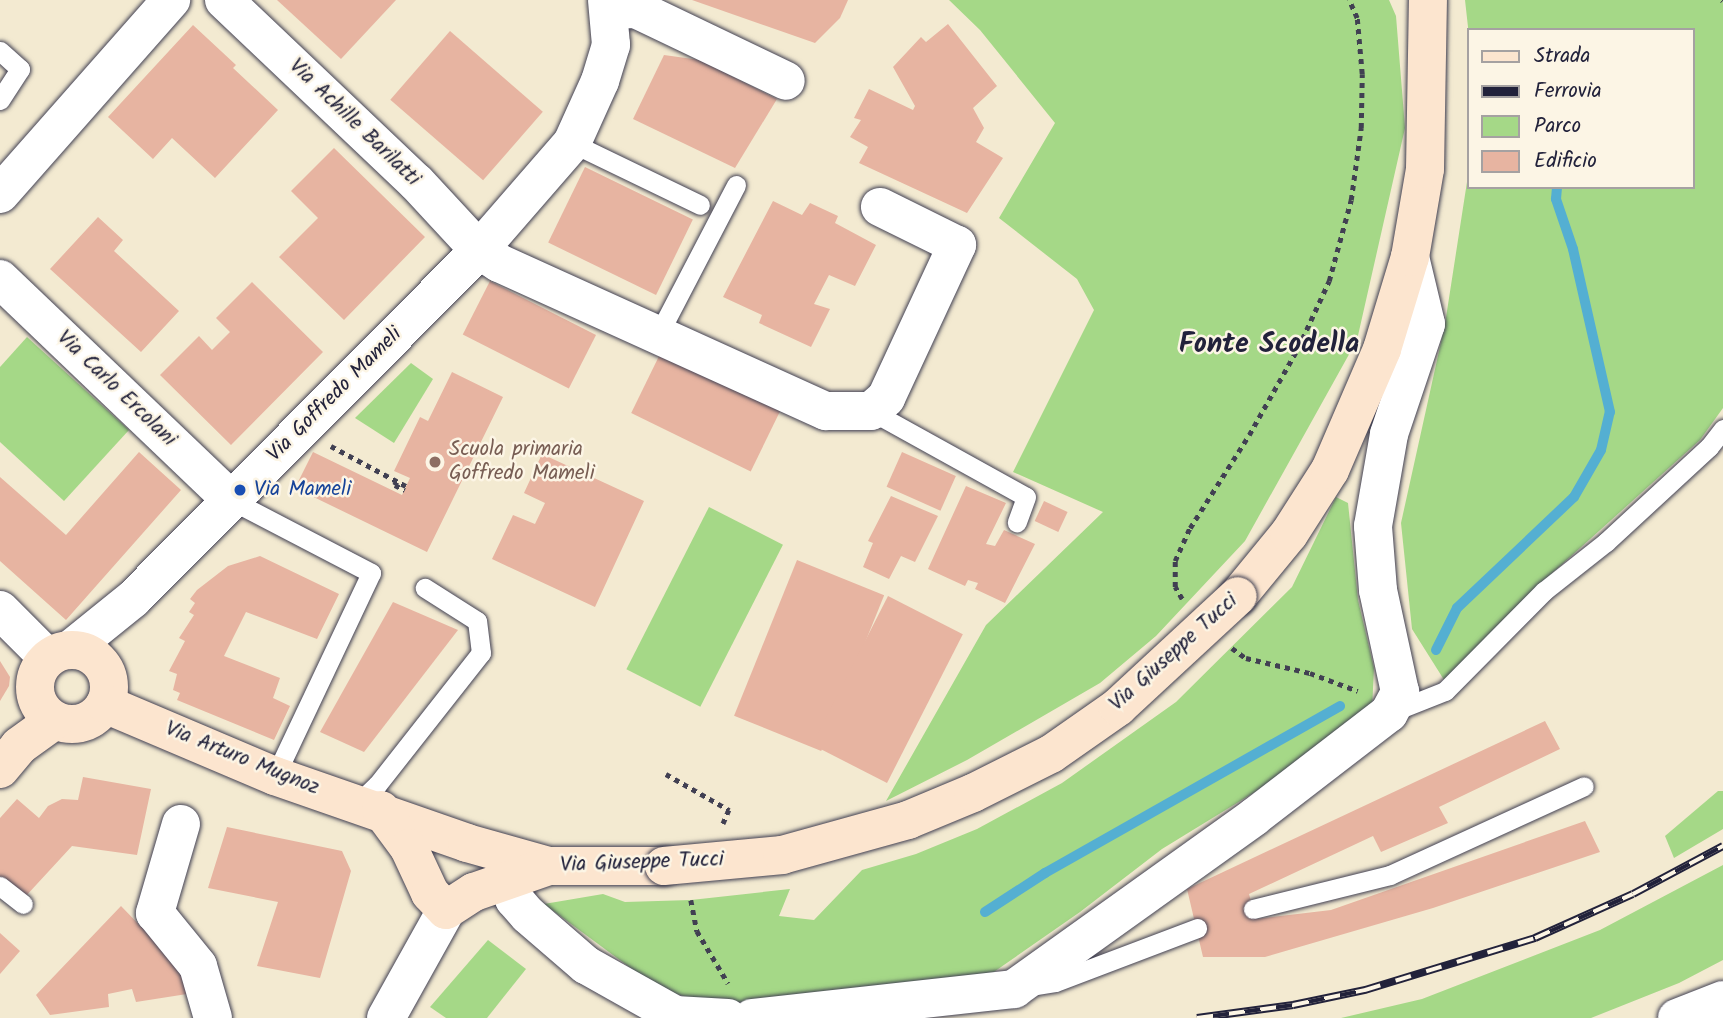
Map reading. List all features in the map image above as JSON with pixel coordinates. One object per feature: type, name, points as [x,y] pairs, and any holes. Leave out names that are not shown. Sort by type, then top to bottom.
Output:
[{"type":"main road","name":"Via Giuseppe Tucci","points":[[1410,0],[1426,47]]},
{"type":"main road","name":"Via Giuseppe Tucci","points":[[549,866],[664,866],[782,855],[845,840],[908,820],[973,793],[1051,754],[1118,707],[1238,596],[1289,534],[1330,470],[1382,348],[1410,257],[1427,145],[1426,47],[1429,0]]},
{"type":"main road","points":[[73,657],[109,684],[105,704],[96,716],[83,723],[65,724],[45,708],[37,673],[73,657]]},
{"type":"main road","name":"Via Arturo Mugnoz","points":[[105,704],[275,776],[369,807]]},
{"type":"main road","points":[[10,758],[31,720],[45,708]]},
{"type":"main road","points":[[369,807],[467,843],[549,866]]},
{"type":"main road","points":[[369,807],[409,848],[430,893],[446,910],[474,892],[549,866]]},
{"type":"street","points":[[0,194],[171,0]]},
{"type":"street","name":"Via Achille Barilatti","points":[[224,0],[416,182],[479,250],[499,263],[826,411],[871,411]]},
{"type":"street","points":[[609,5],[636,9],[786,81]]},
{"type":"street","name":"Via Goffredo Mameli","points":[[73,657],[231,500],[322,428],[572,143],[604,69],[611,45],[609,5]]},
{"type":"street","points":[[871,411],[886,398],[957,245],[880,207]]},
{"type":"street","points":[[752,1018],[1014,989],[1254,817],[1390,713],[1399,692],[1378,590],[1373,526],[1390,434],[1426,324],[1410,257]]},
{"type":"street","name":"Via Carlo Ercolani","points":[[0,279],[231,500]]},
{"type":"street","points":[[0,610],[73,657]]},
{"type":"street","points":[[181,824],[155,914],[198,966],[212,1018]]},
{"type":"street","points":[[506,879],[514,899],[527,915],[586,965],[675,1015],[728,1018]]},
{"type":"street","points":[[386,1018],[446,910]]},
{"type":"street","points":[[1677,1018],[1723,1000]]},
{"type":"lane","points":[[0,51],[20,69],[0,100]]},
{"type":"lane","points":[[572,143],[700,205]]},
{"type":"lane","points":[[658,335],[736,185]]},
{"type":"lane","points":[[871,411],[1026,497],[1017,522]]},
{"type":"lane","points":[[1390,713],[1445,691],[1544,591],[1605,542],[1709,447],[1723,429]]},
{"type":"lane","points":[[231,500],[371,573],[275,776]]},
{"type":"lane","points":[[369,807],[377,785],[481,653],[477,621],[425,589]]},
{"type":"lane","points":[[1253,909],[1390,875],[1584,786]]},
{"type":"lane","points":[[0,886],[23,904]]},
{"type":"lane","points":[[1014,989],[1055,982],[1197,928]]},
{"type":"path","points":[[1186,605],[1175,587],[1175,561],[1190,528],[1249,435],[1298,348],[1329,281],[1337,254],[1351,200],[1361,128],[1362,75],[1357,18],[1349,0]]},
{"type":"path","points":[[322,428],[405,488]]},
{"type":"path","points":[[1226,644],[1246,658],[1310,673],[1353,688],[1390,713]]},
{"type":"green space","points":[[949,0],[1389,0],[1396,16],[1405,128],[1357,340],[1245,541],[1156,636],[1100,683],[967,760],[886,801],[986,625],[1103,512],[1013,472],[1094,310],[1077,279],[999,218],[1055,123],[980,30]]},
{"type":"green space","points":[[1465,0],[1723,0],[1723,408],[1700,440],[1539,585],[1446,683],[1412,629],[1401,523],[1445,324],[1468,175],[1468,189],[1695,189],[1695,28],[1468,28]]},
{"type":"green space","points":[[27,337],[129,430],[64,501],[0,442],[0,367]]},
{"type":"green space","points":[[411,363],[433,379],[394,443],[355,418]]},
{"type":"green space","points":[[1336,497],[1348,503],[1358,600],[1374,668],[1372,709],[1273,781],[1162,849],[1080,912],[988,976],[742,1003],[687,997],[659,989],[544,904],[603,894],[625,902],[691,900],[790,889],[779,916],[814,920],[862,870],[916,854],[977,829],[1062,783],[1176,702],[1292,587]]},
{"type":"green space","points":[[709,507],[783,545],[700,707],[626,669]]},
{"type":"green space","points":[[1718,791],[1723,791],[1723,829],[1674,858],[1665,836]]},
{"type":"green space","points":[[1723,865],[1723,960],[1679,983],[1591,1018],[1341,1018],[1422,999],[1600,930]]},
{"type":"green space","points":[[488,940],[526,969],[487,1018],[446,1018],[430,1007]]},
{"type":"building","points":[[277,0],[396,0],[341,59]]},
{"type":"building","points":[[692,0],[848,0],[840,18],[815,43]]},
{"type":"building","points":[[948,24],[997,86],[973,108],[984,128],[976,142],[1003,158],[967,213],[859,163],[868,147],[850,137],[861,120],[854,118],[869,89],[913,110],[915,106],[893,67],[921,37],[926,42]]},
{"type":"building","points":[[193,25],[236,65],[233,68],[278,110],[215,178],[172,138],[153,159],[108,117]]},
{"type":"building","points":[[450,31],[543,112],[483,180],[390,100]]},
{"type":"building","points":[[664,55],[700,60],[777,99],[735,168],[633,119]]},
{"type":"building","points":[[334,148],[425,237],[344,320],[279,257],[318,218],[291,191]]},
{"type":"building","points":[[585,167],[693,220],[656,295],[548,242]]},
{"type":"building","points":[[773,201],[802,215],[810,203],[838,216],[835,223],[876,245],[855,286],[829,275],[814,304],[830,309],[811,347],[759,323],[762,315],[723,297]]},
{"type":"building","points":[[98,217],[123,240],[114,251],[179,311],[141,352],[50,269]]},
{"type":"building","points":[[490,281],[596,335],[569,388],[463,334]]},
{"type":"building","points":[[252,282],[323,352],[231,445],[160,375],[199,336],[212,350],[230,332],[216,318]]},
{"type":"building","points":[[661,352],[781,410],[751,471],[631,413]]},
{"type":"building","name":"Scuola primaria Goffredo Mameli","points":[[452,372],[503,397],[427,552],[295,488],[313,452],[402,495],[410,478],[394,471],[420,417],[428,421]]},
{"type":"building","points":[[139,452],[181,490],[66,620],[0,561],[0,477],[66,535]]},
{"type":"building","points":[[902,452],[956,476],[940,511],[887,487]]},
{"type":"building","points":[[542,454],[644,501],[595,607],[492,559],[513,515],[535,524],[545,503],[524,493]]},
{"type":"building","points":[[966,486],[1006,503],[986,544],[995,546],[1004,530],[1035,544],[1005,603],[975,589],[978,583],[968,580],[965,586],[928,569]]},
{"type":"building","points":[[891,496],[938,516],[915,562],[901,556],[889,579],[863,567],[873,543],[868,541]]},
{"type":"building","points":[[1044,501],[1068,512],[1058,532],[1035,521]]},
{"type":"building","points":[[260,556],[339,594],[317,639],[246,612],[224,656],[280,678],[273,698],[290,706],[274,740],[177,700],[180,693],[173,690],[177,674],[169,671],[185,641],[179,638],[194,615],[189,612],[195,603],[190,599],[197,590],[228,566]]},
{"type":"building","points":[[797,560],[884,595],[821,751],[734,716]]},
{"type":"building","points":[[888,596],[963,634],[887,783],[812,745]]},
{"type":"building","points":[[393,602],[458,630],[364,752],[320,732]]},
{"type":"building","points":[[0,661],[10,677],[9,686],[0,701]]},
{"type":"building","points":[[1545,721],[1560,749],[1439,807],[1448,823],[1381,852],[1373,836],[1249,894],[1256,919],[1331,910],[1585,821],[1600,852],[1433,908],[1265,957],[1203,957],[1187,889]]},
{"type":"building","points":[[83,777],[151,789],[137,855],[72,846],[25,897],[0,876],[0,818],[17,799],[39,818],[48,806],[62,799],[78,800]]},
{"type":"building","points":[[227,827],[342,851],[351,871],[320,978],[257,966],[278,902],[208,888]]},
{"type":"building","points":[[121,906],[182,969],[187,994],[136,1002],[132,989],[108,994],[109,1007],[50,1015],[36,995]]},
{"type":"building","points":[[0,933],[20,951],[0,974]]},
{"type":"waterway","points":[[1436,650],[1457,608],[1574,497],[1601,450],[1610,412],[1573,249],[1556,199],[1557,189]]},
{"type":"waterway","points":[[985,912],[1045,873],[1340,706]]},
{"type":"railway","points":[[1197,1018],[1293,1005],[1365,990],[1535,938],[1633,894],[1723,846]]},
{"type":"place","name":"Scuola primaria Goffredo Mameli","points":[[435,462]]},
{"type":"place","name":"Via Mameli","points":[[240,490]]},
{"type":"district","name":"Fonte Scodella","points":[[1269,345]]}]
